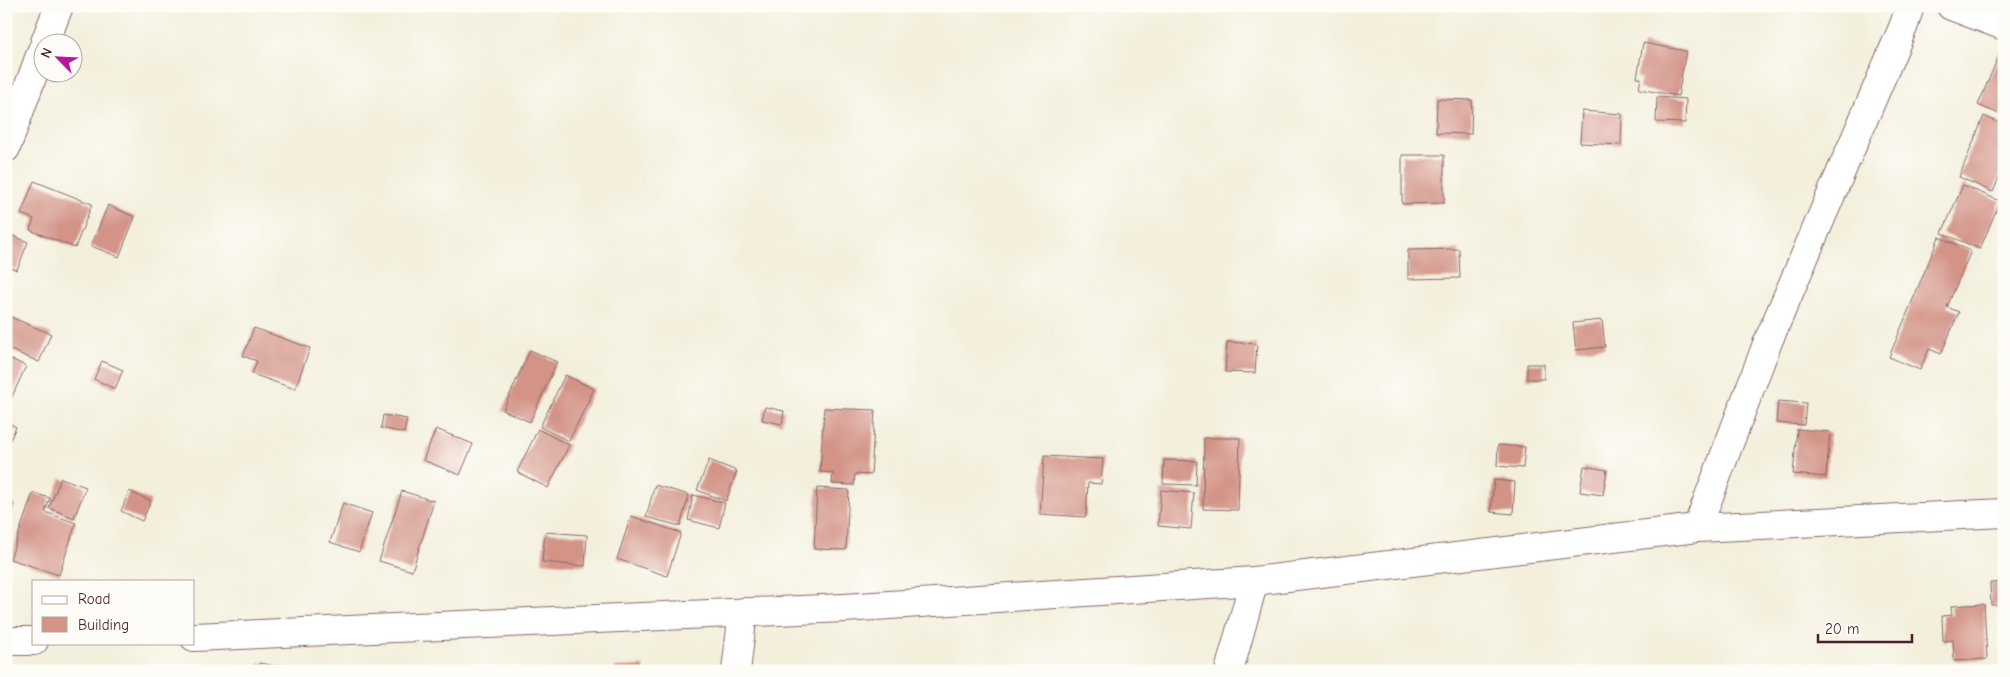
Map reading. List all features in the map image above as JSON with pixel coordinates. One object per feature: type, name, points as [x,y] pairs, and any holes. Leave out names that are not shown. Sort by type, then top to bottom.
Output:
[{"type":"street","points":[[49,32],[59,6]]},
{"type":"street","points":[[1697,528],[1767,344],[1904,25],[1910,6]]},
{"type":"street","points":[[1951,6],[2004,26]]},
{"type":"street","points":[[6,148],[32,77]]},
{"type":"street","points":[[195,636],[844,608],[1254,581],[1697,528],[2004,513]]},
{"type":"street","points":[[1230,671],[1254,581]]},
{"type":"street","points":[[736,671],[743,612]]},
{"type":"street","points":[[6,642],[32,641]]},
{"type":"building","points":[[1643,43],[1686,51],[1678,96],[1639,89],[1641,78],[1637,78]]},
{"type":"building","points":[[2004,43],[2004,116],[1978,105]]},
{"type":"building","points":[[1657,97],[1686,99],[1685,123],[1656,122]]},
{"type":"building","points":[[1437,99],[1472,100],[1471,134],[1436,133]]},
{"type":"building","points":[[1582,111],[1622,114],[1621,145],[1580,143]]},
{"type":"building","points":[[1984,116],[2004,125],[2004,166],[1993,192],[1959,177]]},
{"type":"building","points":[[1402,155],[1444,155],[1444,203],[1402,204]]},
{"type":"building","points":[[34,181],[92,204],[75,248],[30,230],[34,219],[21,214]]},
{"type":"building","points":[[1963,185],[2000,201],[1980,249],[1942,233]]},
{"type":"building","points":[[108,205],[135,217],[119,257],[91,246]]},
{"type":"building","points":[[6,233],[28,242],[17,270],[6,266]]},
{"type":"building","points":[[1939,237],[1971,251],[1947,307],[1959,312],[1941,354],[1929,349],[1920,370],[1889,357]]},
{"type":"building","points":[[1459,249],[1460,278],[1408,279],[1408,250]]},
{"type":"building","points":[[6,315],[51,334],[39,362],[6,348]]},
{"type":"building","points":[[1602,320],[1605,347],[1576,350],[1573,323]]},
{"type":"building","points":[[254,328],[310,348],[295,389],[252,374],[257,361],[243,356]]},
{"type":"building","points":[[1227,342],[1257,344],[1255,373],[1225,372]]},
{"type":"building","points":[[530,350],[557,362],[530,422],[503,410]]},
{"type":"building","points":[[6,357],[26,366],[6,410]]},
{"type":"building","points":[[102,361],[123,370],[115,389],[94,379]]},
{"type":"building","points":[[1527,364],[1544,364],[1544,379],[1527,379]]},
{"type":"building","points":[[565,375],[594,389],[569,441],[540,427]]},
{"type":"building","points":[[1778,401],[1806,403],[1804,425],[1776,423]]},
{"type":"building","points":[[765,407],[784,411],[782,424],[762,420]]},
{"type":"building","points":[[824,408],[875,410],[871,475],[855,474],[854,485],[832,484],[833,473],[820,472]]},
{"type":"building","points":[[383,415],[407,419],[404,433],[381,428]]},
{"type":"building","points":[[6,422],[16,427],[6,449]]},
{"type":"building","points":[[436,429],[473,444],[460,475],[423,460]]},
{"type":"building","points":[[538,429],[569,445],[548,488],[517,472]]},
{"type":"building","points":[[1797,429],[1830,432],[1826,477],[1793,474]]},
{"type":"building","points":[[1204,438],[1240,438],[1238,510],[1203,509]]},
{"type":"building","points":[[1498,445],[1525,447],[1523,468],[1497,466]]},
{"type":"building","points":[[1044,456],[1103,459],[1101,484],[1088,483],[1086,517],[1040,514]]},
{"type":"building","points":[[709,460],[737,471],[726,501],[697,490]]},
{"type":"building","points":[[1164,460],[1197,461],[1196,485],[1163,484]]},
{"type":"building","points":[[1584,466],[1607,470],[1603,495],[1580,492]]},
{"type":"building","points":[[61,478],[86,487],[74,518],[49,508]]},
{"type":"building","points":[[1494,480],[1515,482],[1513,514],[1491,512]]},
{"type":"building","points":[[655,485],[689,495],[680,526],[646,517]]},
{"type":"building","points":[[817,488],[849,490],[846,550],[814,549]]},
{"type":"building","points":[[1161,490],[1194,493],[1191,529],[1158,526]]},
{"type":"building","points":[[129,491],[151,501],[142,521],[121,511]]},
{"type":"building","points":[[402,491],[434,501],[412,571],[379,561]]},
{"type":"building","points":[[33,493],[50,498],[45,512],[76,523],[59,575],[10,559]]},
{"type":"building","points":[[693,495],[725,503],[719,528],[688,520]]},
{"type":"building","points":[[6,501],[14,504],[7,526],[6,526]]},
{"type":"building","points":[[343,503],[372,513],[359,552],[330,542]]},
{"type":"building","points":[[631,516],[681,533],[667,576],[617,559]]},
{"type":"building","points":[[545,532],[587,535],[585,566],[542,562]]},
{"type":"building","points":[[2004,582],[2004,605],[1991,605],[1990,583]]},
{"type":"building","points":[[1984,604],[1987,659],[1954,661],[1953,640],[1943,641],[1942,616],[1952,615],[1951,606]]},
{"type":"building","points":[[259,663],[297,670],[297,671],[257,671]]},
{"type":"building","points":[[644,666],[644,671],[615,671],[615,667]]}]
